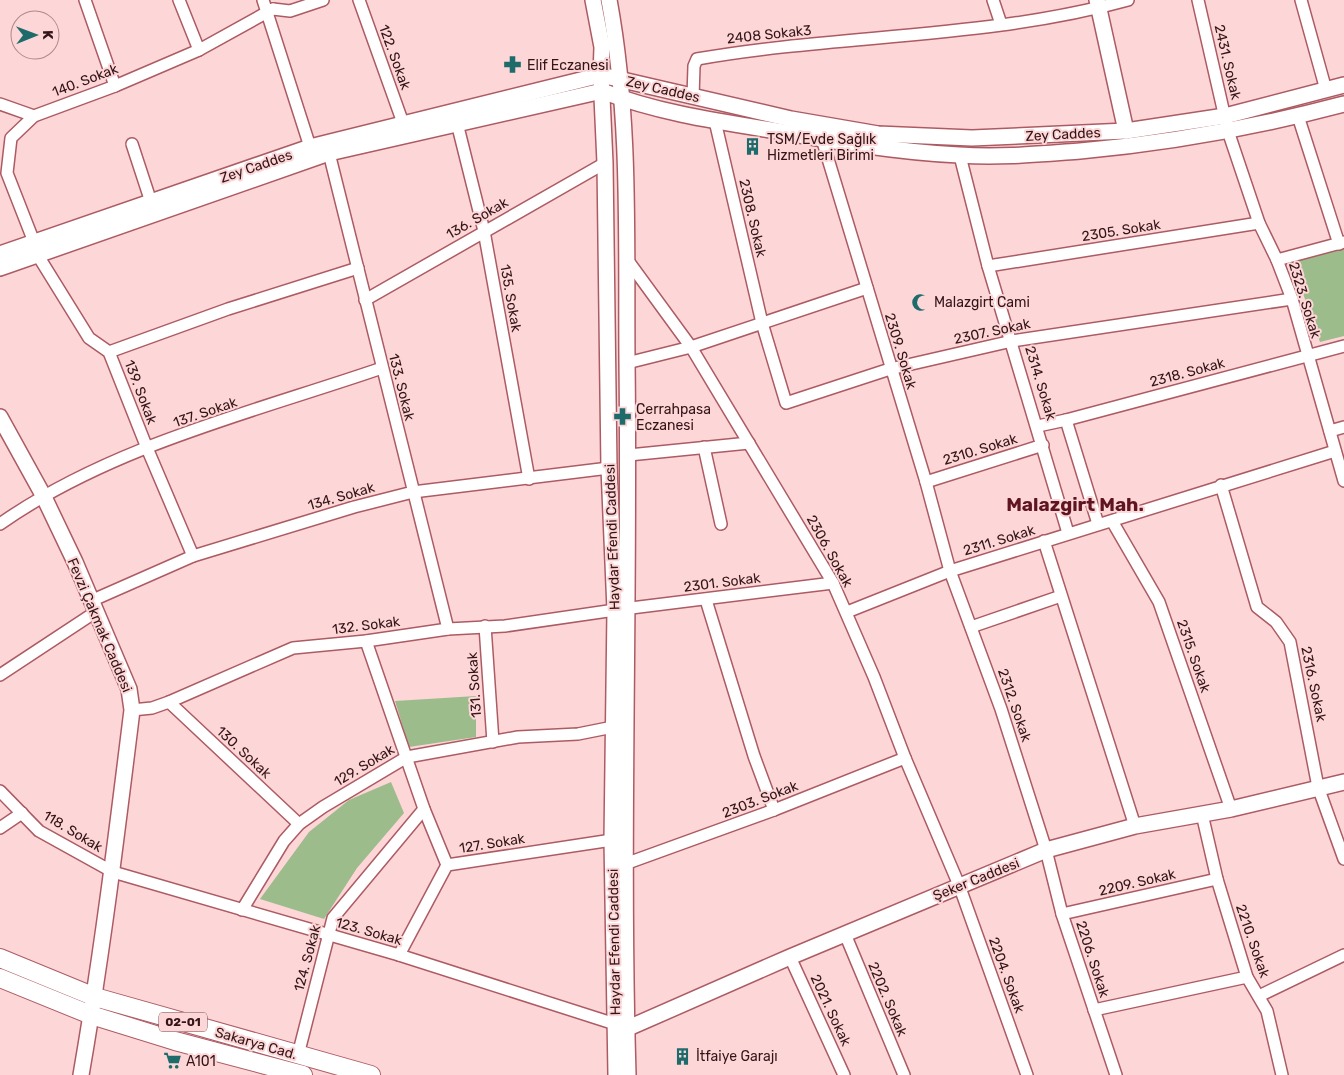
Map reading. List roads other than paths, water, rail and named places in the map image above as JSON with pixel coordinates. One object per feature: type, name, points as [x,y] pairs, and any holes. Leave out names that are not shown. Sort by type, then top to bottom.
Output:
[{"type":"main road","name":"Haydar Efendi Caddesi","points":[[593,0],[602,46],[609,468],[622,609],[625,864],[620,1027],[616,1075]]},
{"type":"main road","name":"Haydar Efendi Caddesi","points":[[610,0],[623,100],[629,455],[622,609],[613,728],[612,840],[620,1027],[628,1075]]},
{"type":"main road","points":[[1098,4],[1126,131]]},
{"type":"main road","name":"Zey Caddes","points":[[0,254],[36,248],[403,123],[601,75],[791,119],[878,134],[972,138],[1126,131],[1225,116],[1344,85]]},
{"type":"main road","name":"Zey Caddes","points":[[0,268],[36,248],[151,202],[312,153],[330,153],[602,91],[623,100],[715,121],[822,139],[960,156],[1035,155],[1163,143],[1298,116],[1344,104]]},
{"type":"main road","name":"Fevzi Çakmak Caddesi","points":[[0,417],[43,495],[95,606],[129,689],[132,710],[113,872],[95,997],[81,1075]]},
{"type":"main road","name":"Şeker Caddesi","points":[[620,1027],[1046,850],[1134,826],[1231,809],[1344,782]]},
{"type":"main road","name":"Sakarya Cad.","points":[[0,958],[95,997],[297,1069]]},
{"type":"main road","name":"Sakarya Cad.","points":[[0,978],[91,1015],[175,1041],[297,1069],[371,1075]]},
{"type":"street","points":[[85,0],[115,86]]},
{"type":"street","points":[[179,0],[199,50]]},
{"type":"street","points":[[263,0],[273,7],[290,11],[323,0]]},
{"type":"street","name":"122. Sokak","points":[[359,0],[403,123]]},
{"type":"street","points":[[993,0],[1001,24],[1098,4],[1128,0]]},
{"type":"street","name":"2431. Sokak","points":[[1198,0],[1228,131]]},
{"type":"street","points":[[1301,0],[1326,90]]},
{"type":"street","points":[[273,7],[312,153]]},
{"type":"street","name":"140. Sokak","points":[[36,248],[7,173],[6,137],[34,116],[115,86],[199,50],[273,7]]},
{"type":"street","name":"2408 Sokak3","points":[[694,97],[694,66],[696,59],[735,52],[883,38],[1001,24]]},
{"type":"street","points":[[0,104],[34,116]]},
{"type":"street","points":[[1277,260],[1341,243],[1298,116]]},
{"type":"street","name":"2308. Sokak","points":[[715,121],[762,323]]},
{"type":"street","name":"135. Sokak","points":[[457,123],[484,231],[529,479]]},
{"type":"street","name":"2323. Sokak","points":[[1228,131],[1259,223],[1277,260],[1292,299],[1344,481]]},
{"type":"street","name":"2309. Sokak","points":[[822,139],[890,369],[926,482],[950,571]]},
{"type":"street","points":[[132,144],[151,202]]},
{"type":"street","name":"133. Sokak","points":[[330,153],[448,629]]},
{"type":"street","name":"2314. Sokak","points":[[960,156],[988,266],[1038,426],[1068,533]]},
{"type":"street","name":"136. Sokak","points":[[366,300],[605,163]]},
{"type":"street","name":"2305. Sokak","points":[[988,266],[1259,223]]},
{"type":"street","name":"139. Sokak","points":[[36,248],[89,338],[109,352],[193,556]]},
{"type":"street","name":"2306. Sokak","points":[[626,258],[691,346],[833,583],[847,612],[905,758],[960,885]]},
{"type":"street","points":[[109,352],[228,309],[358,268]]},
{"type":"street","points":[[627,363],[691,346],[867,288]]},
{"type":"street","name":"2307. Sokak","points":[[762,323],[786,403],[890,369],[1012,341],[1292,299]]},
{"type":"street","name":"2318. Sokak","points":[[1038,426],[1344,346]]},
{"type":"street","name":"137. Sokak","points":[[0,524],[43,495],[147,448],[221,421],[382,368]]},
{"type":"street","points":[[1066,420],[1098,524]]},
{"type":"street","points":[[1330,432],[1344,427]]},
{"type":"street","points":[[629,455],[749,443]]},
{"type":"street","name":"2310. Sokak","points":[[926,482],[1043,445]]},
{"type":"street","points":[[704,447],[721,524]]},
{"type":"street","name":"2311. Sokak","points":[[847,612],[950,571],[1335,451]]},
{"type":"street","name":"134. Sokak","points":[[0,675],[95,606],[193,556],[413,492],[609,468]]},
{"type":"street","name":"2316. Sokak","points":[[1221,485],[1257,607],[1276,622],[1290,642],[1318,787],[1344,859]]},
{"type":"street","name":"2315. Sokak","points":[[1112,521],[1159,602],[1231,809]]},
{"type":"street","points":[[1044,542],[1134,826]]},
{"type":"street","name":"2312. Sokak","points":[[950,571],[1001,709],[1046,850]]},
{"type":"street","name":"2301. Sokak","points":[[622,609],[833,583]]},
{"type":"street","points":[[971,627],[1061,596]]},
{"type":"street","points":[[706,600],[754,756],[774,810]]},
{"type":"street","name":"132. Sokak","points":[[132,710],[152,708],[169,702],[293,648],[366,641],[448,629],[505,626],[622,609]]},
{"type":"street","name":"131. Sokak","points":[[485,626],[493,742]]},
{"type":"street","points":[[366,641],[424,809],[447,865]]},
{"type":"street","name":"130. Sokak","points":[[169,702],[299,824]]},
{"type":"street","name":"129. Sokak","points":[[242,910],[284,841],[299,824],[323,807],[407,757],[518,737],[578,734],[613,728]]},
{"type":"street","name":"2303. Sokak","points":[[625,864],[774,810],[905,758]]},
{"type":"street","name":"118. Sokak","points":[[0,791],[38,830],[113,872]]},
{"type":"street","name":"124. Sokak","points":[[297,1069],[333,918],[424,809]]},
{"type":"street","points":[[0,828],[22,813]]},
{"type":"street","name":"2210. Sokak","points":[[1202,814],[1217,879],[1247,977],[1268,1012],[1282,1075]]},
{"type":"street","name":"127. Sokak","points":[[399,955],[447,865],[612,840]]},
{"type":"street","name":"2206. Sokak","points":[[1046,850],[1062,914],[1116,1075]]},
{"type":"street","name":"123. Sokak","points":[[113,872],[399,955],[620,1027]]},
{"type":"street","name":"2209. Sokak","points":[[1062,914],[1217,879]]},
{"type":"street","name":"2204. Sokak","points":[[960,885],[1027,1075]]},
{"type":"street","name":"2202. Sokak","points":[[845,934],[904,1075]]},
{"type":"street","points":[[1259,996],[1344,954]]},
{"type":"street","name":"2021. Sokak","points":[[790,957],[844,1075]]},
{"type":"street","points":[[1094,1010],[1247,977]]},
{"type":"place","name":"Elif Eczanesi","points":[[513,65]]},
{"type":"place","name":"TSM/Evde Sağlık Hizmetleri Birimi","points":[[753,147]]},
{"type":"place","name":"Malazgirt Cami","points":[[920,302]]},
{"type":"place","name":"Cerrahpasa Eczanesi","points":[[622,417]]},
{"type":"place","name":"İtfaiye Garajı","points":[[682,1056]]},
{"type":"place","name":"A101","points":[[172,1061]]},
{"type":"district","name":"Malazgirt Mah.","points":[[1075,504]]}]
